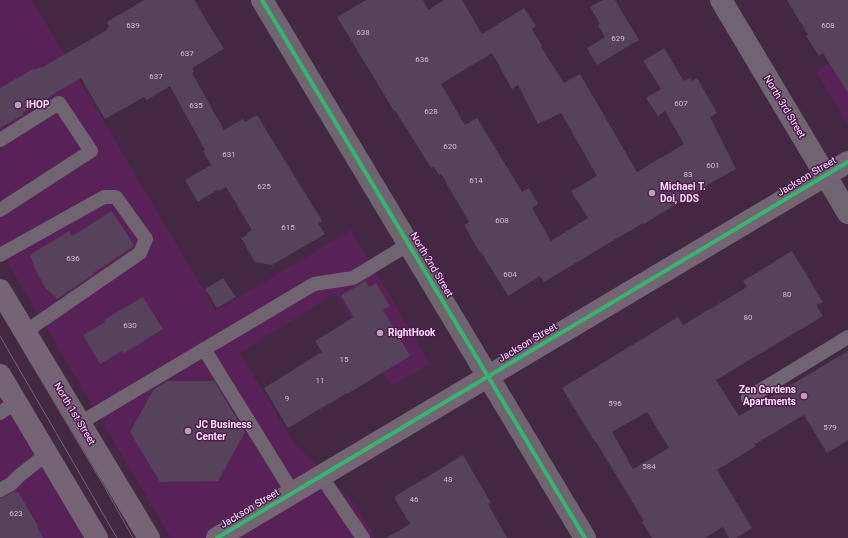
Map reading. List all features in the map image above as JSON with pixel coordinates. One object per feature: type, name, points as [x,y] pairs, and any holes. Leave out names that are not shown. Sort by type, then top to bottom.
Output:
[{"type":"street","name":"North 2nd Street","points":[[262,0],[585,538]]},
{"type":"street","name":"North 3rd Street","points":[[721,0],[848,213]]},
{"type":"street","name":"Jackson Street","points":[[217,538],[848,162]]},
{"type":"street","name":"North 1st Street","points":[[0,290],[148,538]]},
{"type":"street","points":[[0,375],[8,408],[47,454],[97,538]]},
{"type":"lane","points":[[0,140],[59,103],[91,151],[0,210]]},
{"type":"lane","points":[[0,255],[104,197],[116,197],[146,239],[140,253],[25,332]]},
{"type":"lane","points":[[80,424],[314,284],[353,278],[409,244]]},
{"type":"lane","points":[[748,398],[848,337]]},
{"type":"lane","points":[[204,349],[293,493]]},
{"type":"lane","points":[[0,490],[11,484],[47,454]]},
{"type":"lane","points":[[321,476],[363,538]]},
{"type":"shaded area","points":[[0,0],[32,0],[216,311],[351,230],[430,364],[391,386],[336,293],[240,353],[294,443],[355,504],[375,538],[171,538],[0,250]]},
{"type":"shaded area","points":[[848,52],[848,126],[816,71]]},
{"type":"shaded area","points":[[0,391],[87,538],[0,538]]},
{"type":"building","points":[[144,0],[194,0],[224,49],[192,68],[194,72],[192,73],[224,130],[243,119],[245,122],[257,115],[322,221],[318,223],[325,234],[272,265],[255,262],[241,238],[252,230],[226,187],[218,191],[217,190],[198,202],[185,180],[211,165],[203,151],[205,150],[170,86],[147,100],[144,97],[105,119],[81,78],[22,113],[23,115],[0,128],[0,88],[33,69],[41,68],[107,30],[106,29],[109,27],[107,22]]},
{"type":"building","points":[[366,0],[423,0],[428,10],[444,0],[462,0],[482,34],[524,8],[536,26],[532,29],[542,46],[541,47],[564,83],[580,74],[637,172],[684,144],[665,111],[658,116],[646,98],[661,89],[643,61],[664,48],[684,81],[690,78],[692,81],[697,78],[717,113],[710,117],[736,169],[544,282],[540,276],[508,296],[464,225],[469,222],[441,174],[439,175],[434,167],[431,168],[395,110],[394,111],[337,17]],"holes":[[[492,53],[512,89],[518,85],[538,124],[561,113],[597,176],[571,191],[588,218],[551,241],[532,208],[538,204],[529,188],[522,192],[477,118],[465,125],[441,84]]]},
{"type":"building","points":[[603,0],[615,0],[639,40],[597,65],[587,48],[605,37],[598,25],[600,24],[590,7]]},
{"type":"building","points":[[787,0],[848,0],[848,93],[823,53],[819,56],[806,36],[808,35]]},
{"type":"building","points":[[112,211],[134,245],[133,247],[57,299],[45,287],[36,271],[30,255],[69,231],[72,236]]},
{"type":"building","points":[[792,251],[823,302],[816,305],[823,316],[716,380],[739,416],[848,351],[848,440],[827,453],[804,415],[755,444],[756,446],[717,470],[752,528],[736,538],[729,538],[723,527],[705,538],[652,538],[642,522],[644,521],[562,388],[678,317],[683,325],[747,287],[743,281]],"holes":[[[647,412],[669,448],[633,469],[612,432]]]},
{"type":"building","points":[[223,278],[236,297],[217,308],[205,289]]},
{"type":"building","points":[[365,281],[369,287],[376,283],[390,306],[383,310],[410,356],[288,428],[264,388],[322,352],[315,341],[354,317],[341,296]]},
{"type":"building","points":[[143,297],[163,329],[124,353],[122,351],[100,364],[83,335],[105,322],[104,320]]},
{"type":"building","name":"JC Business Center","points":[[167,381],[214,381],[245,432],[218,481],[160,482],[130,432],[154,389]]},
{"type":"building","points":[[463,455],[491,503],[488,504],[507,538],[386,538],[410,524],[394,497]]},
{"type":"building","points":[[15,491],[16,493],[18,492],[38,526],[37,527],[43,538],[0,538],[0,498]]},
{"type":"tram line","points":[[0,311],[104,486],[133,538]]},
{"type":"tram line","points":[[0,336],[117,538]]},
{"type":"cycle path","points":[[262,0],[585,538]]},
{"type":"cycle path","points":[[217,538],[848,162]]},
{"type":"place","name":"IHOP","points":[[18,105]]},
{"type":"place","name":"Michael T. Doi, DDS","points":[[652,193]]},
{"type":"place","name":"RightHook","points":[[380,333]]},
{"type":"place","name":"Zen Gardens Apartments","points":[[804,396]]},
{"type":"place","name":"JC Business Center","points":[[188,431]]}]
